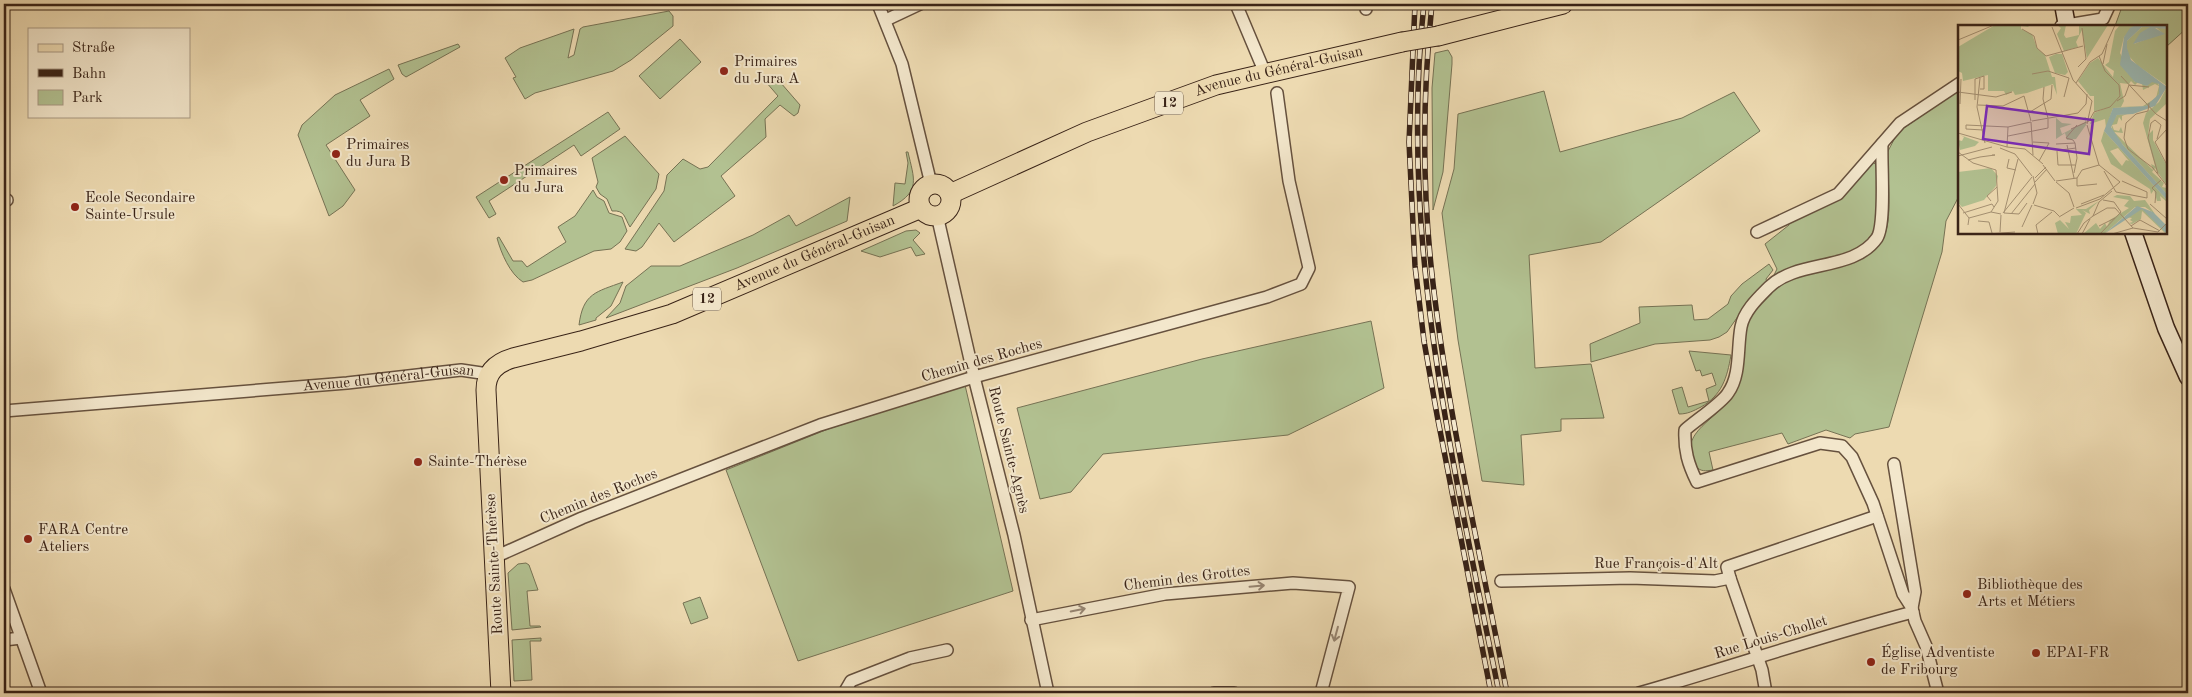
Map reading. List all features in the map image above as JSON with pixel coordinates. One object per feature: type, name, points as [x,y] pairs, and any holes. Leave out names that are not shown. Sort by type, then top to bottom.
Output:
[{"type":"main road","name":"Avenue du Général-Guisan","points":[[950,194],[1087,132],[1216,85],[1402,42],[1438,36],[1563,4]]},
{"type":"main road","points":[[2063,4],[2064,25]]},
{"type":"main road","points":[[931,184],[944,187],[950,194],[950,203],[947,209],[929,212],[919,196],[922,190],[931,184]]},
{"type":"main road","name":"Avenue du Général-Guisan","points":[[488,374],[498,364],[513,358],[581,341],[672,314],[929,212]]},
{"type":"main road","points":[[2134,234],[2166,328],[2188,377]]},
{"type":"main road","name":"Route Sainte-Thérèse","points":[[488,374],[486,390],[502,693]]},
{"type":"street","points":[[878,4],[902,64],[931,184]]},
{"type":"street","points":[[886,20],[920,4]]},
{"type":"street","points":[[1236,4],[1265,73]]},
{"type":"street","points":[[2070,25],[2103,19],[2110,4]]},
{"type":"street","points":[[1756,232],[1838,194],[1900,123],[1958,84]]},
{"type":"street","name":"Chemin des Roches","points":[[495,557],[582,518],[820,425],[974,377],[1268,297],[1301,284],[1309,268],[1289,181],[1277,93]]},
{"type":"street","points":[[1882,144],[1882,217],[1878,237],[1866,249],[1845,259],[1788,274],[1770,285],[1749,308],[1741,325],[1738,362],[1728,394],[1685,430],[1684,445],[1687,463],[1697,482],[1820,442],[1842,446],[1852,457],[1877,516],[1903,594],[1912,610],[1926,646],[1938,693]]},
{"type":"street","name":"Route Sainte-Agnès","points":[[929,212],[974,377],[1014,535],[1048,693]]},
{"type":"street","name":"Avenue du Général-Guisan","points":[[4,411],[346,383],[462,370],[488,374]]},
{"type":"street","points":[[1894,464],[1915,592],[1912,610]]},
{"type":"street","name":"Rue François-d'Alt","points":[[1501,580],[1630,578],[1715,581],[1730,578],[1727,567],[1877,516]]},
{"type":"street","points":[[1730,578],[1758,659],[1766,693]]},
{"type":"street","name":"Chemin des Grottes","points":[[1031,620],[1165,594],[1293,583],[1349,587],[1321,693]]},
{"type":"street","points":[[4,589],[41,693]]},
{"type":"street","name":"Rue Louis-Chollet","points":[[1639,693],[1758,659],[1912,610]]},
{"type":"street","points":[[4,640],[21,638]]},
{"type":"street","points":[[844,693],[850,681],[910,658],[947,650]]},
{"type":"street","points":[[1214,693],[1234,693]]},
{"type":"green space","points":[[2123,4],[2188,4],[2188,27],[2167,46],[2167,25],[2115,25]]},
{"type":"green space","points":[[669,11],[673,16],[673,26],[631,60],[613,71],[535,93],[525,99],[513,78],[516,77],[505,58],[520,48],[574,29],[568,58],[574,55],[580,29],[583,27]]},
{"type":"green space","points":[[680,39],[701,62],[660,99],[639,76]]},
{"type":"green space","points":[[458,44],[460,47],[406,77],[402,74],[398,65]]},
{"type":"green space","points":[[1448,50],[1452,57],[1452,64],[1443,172],[1433,210],[1432,88],[1435,53]]},
{"type":"green space","points":[[389,69],[394,79],[360,100],[370,116],[326,145],[355,190],[343,206],[329,216],[298,135],[302,125],[335,95]]},
{"type":"green space","points":[[774,75],[800,105],[798,113],[794,116],[780,105],[765,119],[766,137],[721,176],[735,196],[674,242],[659,223],[642,247],[636,251],[625,249],[664,191],[667,175],[683,159],[700,169],[708,167],[778,96],[766,82]]},
{"type":"green space","points":[[1544,91],[1560,152],[1682,118],[1734,92],[1760,131],[1601,242],[1529,255],[1535,368],[1591,364],[1604,418],[1561,419],[1561,431],[1521,435],[1524,485],[1482,481],[1458,340],[1442,213],[1454,169],[1458,114]]},
{"type":"green space","points":[[1958,91],[1958,198],[1946,221],[1942,252],[1889,427],[1855,434],[1850,438],[1826,430],[1788,444],[1782,433],[1709,452],[1713,470],[1699,469],[1691,455],[1691,445],[1694,436],[1724,406],[1733,392],[1741,367],[1747,325],[1755,309],[1777,286],[1789,278],[1846,262],[1872,249],[1882,239],[1886,232],[1889,211],[1887,153],[1898,132]]},
{"type":"green space","points":[[608,112],[620,129],[581,156],[574,145],[489,201],[496,214],[489,218],[476,197]]},
{"type":"green space","points":[[625,136],[659,174],[656,189],[630,227],[622,213],[612,211],[607,199],[600,194],[596,187],[598,182],[592,158]]},
{"type":"green space","points":[[906,152],[908,152],[913,177],[912,189],[908,195],[893,206],[895,183],[905,184],[908,163]]},
{"type":"green space","points":[[1872,161],[1877,166],[1879,213],[1875,228],[1869,238],[1852,251],[1795,267],[1773,277],[1777,269],[1765,244],[1789,225],[1788,223],[1840,197]]},
{"type":"green space","points":[[593,190],[597,197],[604,201],[609,213],[622,217],[627,231],[620,242],[611,249],[594,251],[532,280],[523,282],[518,278],[507,263],[497,238],[499,237],[513,261],[522,261],[527,267],[566,242],[558,227],[575,216]]},
{"type":"green space","points":[[850,197],[847,221],[737,268],[606,318],[620,303],[626,286],[651,266],[680,266],[753,235],[789,215],[796,226]]},
{"type":"green space","points":[[916,230],[920,233],[913,240],[925,254],[916,256],[911,247],[880,257],[861,251],[906,231]]},
{"type":"green space","points":[[1769,264],[1773,270],[1766,279],[1767,283],[1753,295],[1727,332],[1719,337],[1710,340],[1655,344],[1591,362],[1590,344],[1640,323],[1639,307],[1692,305],[1694,320],[1708,319],[1728,304],[1731,296],[1742,284]]},
{"type":"green space","points":[[623,282],[611,306],[596,320],[579,325],[584,306],[592,295]]},
{"type":"green space","points":[[1371,321],[1384,388],[1288,435],[1103,454],[1071,492],[1040,499],[1017,408],[1202,359]]},
{"type":"green space","points":[[1689,351],[1731,355],[1728,371],[1719,391],[1714,397],[1708,402],[1701,407],[1695,410],[1679,414],[1672,390],[1682,387],[1688,407],[1709,401],[1706,389],[1716,385],[1712,373],[1702,376],[1700,370],[1696,371]]},
{"type":"green space","points":[[965,385],[1013,591],[798,661],[726,470],[828,429]]},
{"type":"green space","points":[[526,563],[529,565],[538,590],[527,591],[530,626],[541,627],[512,630],[508,573],[518,564]]},
{"type":"green space","points":[[700,597],[708,618],[691,624],[683,603]]},
{"type":"green space","points":[[541,638],[541,641],[530,641],[532,680],[514,681],[512,640]]},
{"type":"railway","points":[[1415,4],[1409,142],[1415,266],[1424,341],[1437,415],[1491,693]]},
{"type":"railway","points":[[1424,4],[1418,91],[1418,178],[1424,265],[1435,351],[1449,436],[1499,693]]},
{"type":"railway","points":[[1432,4],[1425,101],[1426,200],[1431,265],[1445,373],[1464,480],[1507,693]]},
{"type":"place","name":"Primaires du Jura A","points":[[724,71]]},
{"type":"place","name":"Primaires du Jura B","points":[[336,154]]},
{"type":"place","name":"Primaires du Jura","points":[[504,180]]},
{"type":"place","name":"Ecole Secondaire Sainte-Ursule","points":[[75,207]]},
{"type":"place","name":"Sainte-Thérèse","points":[[418,462]]},
{"type":"place","name":"FARA Centre Ateliers","points":[[28,539]]},
{"type":"place","name":"Bibliothèque des Arts et Métiers","points":[[1967,594]]},
{"type":"place","name":"EPAI-FR","points":[[2036,653]]},
{"type":"place","name":"Église Adventiste de Fribourg","points":[[1871,662]]}]
